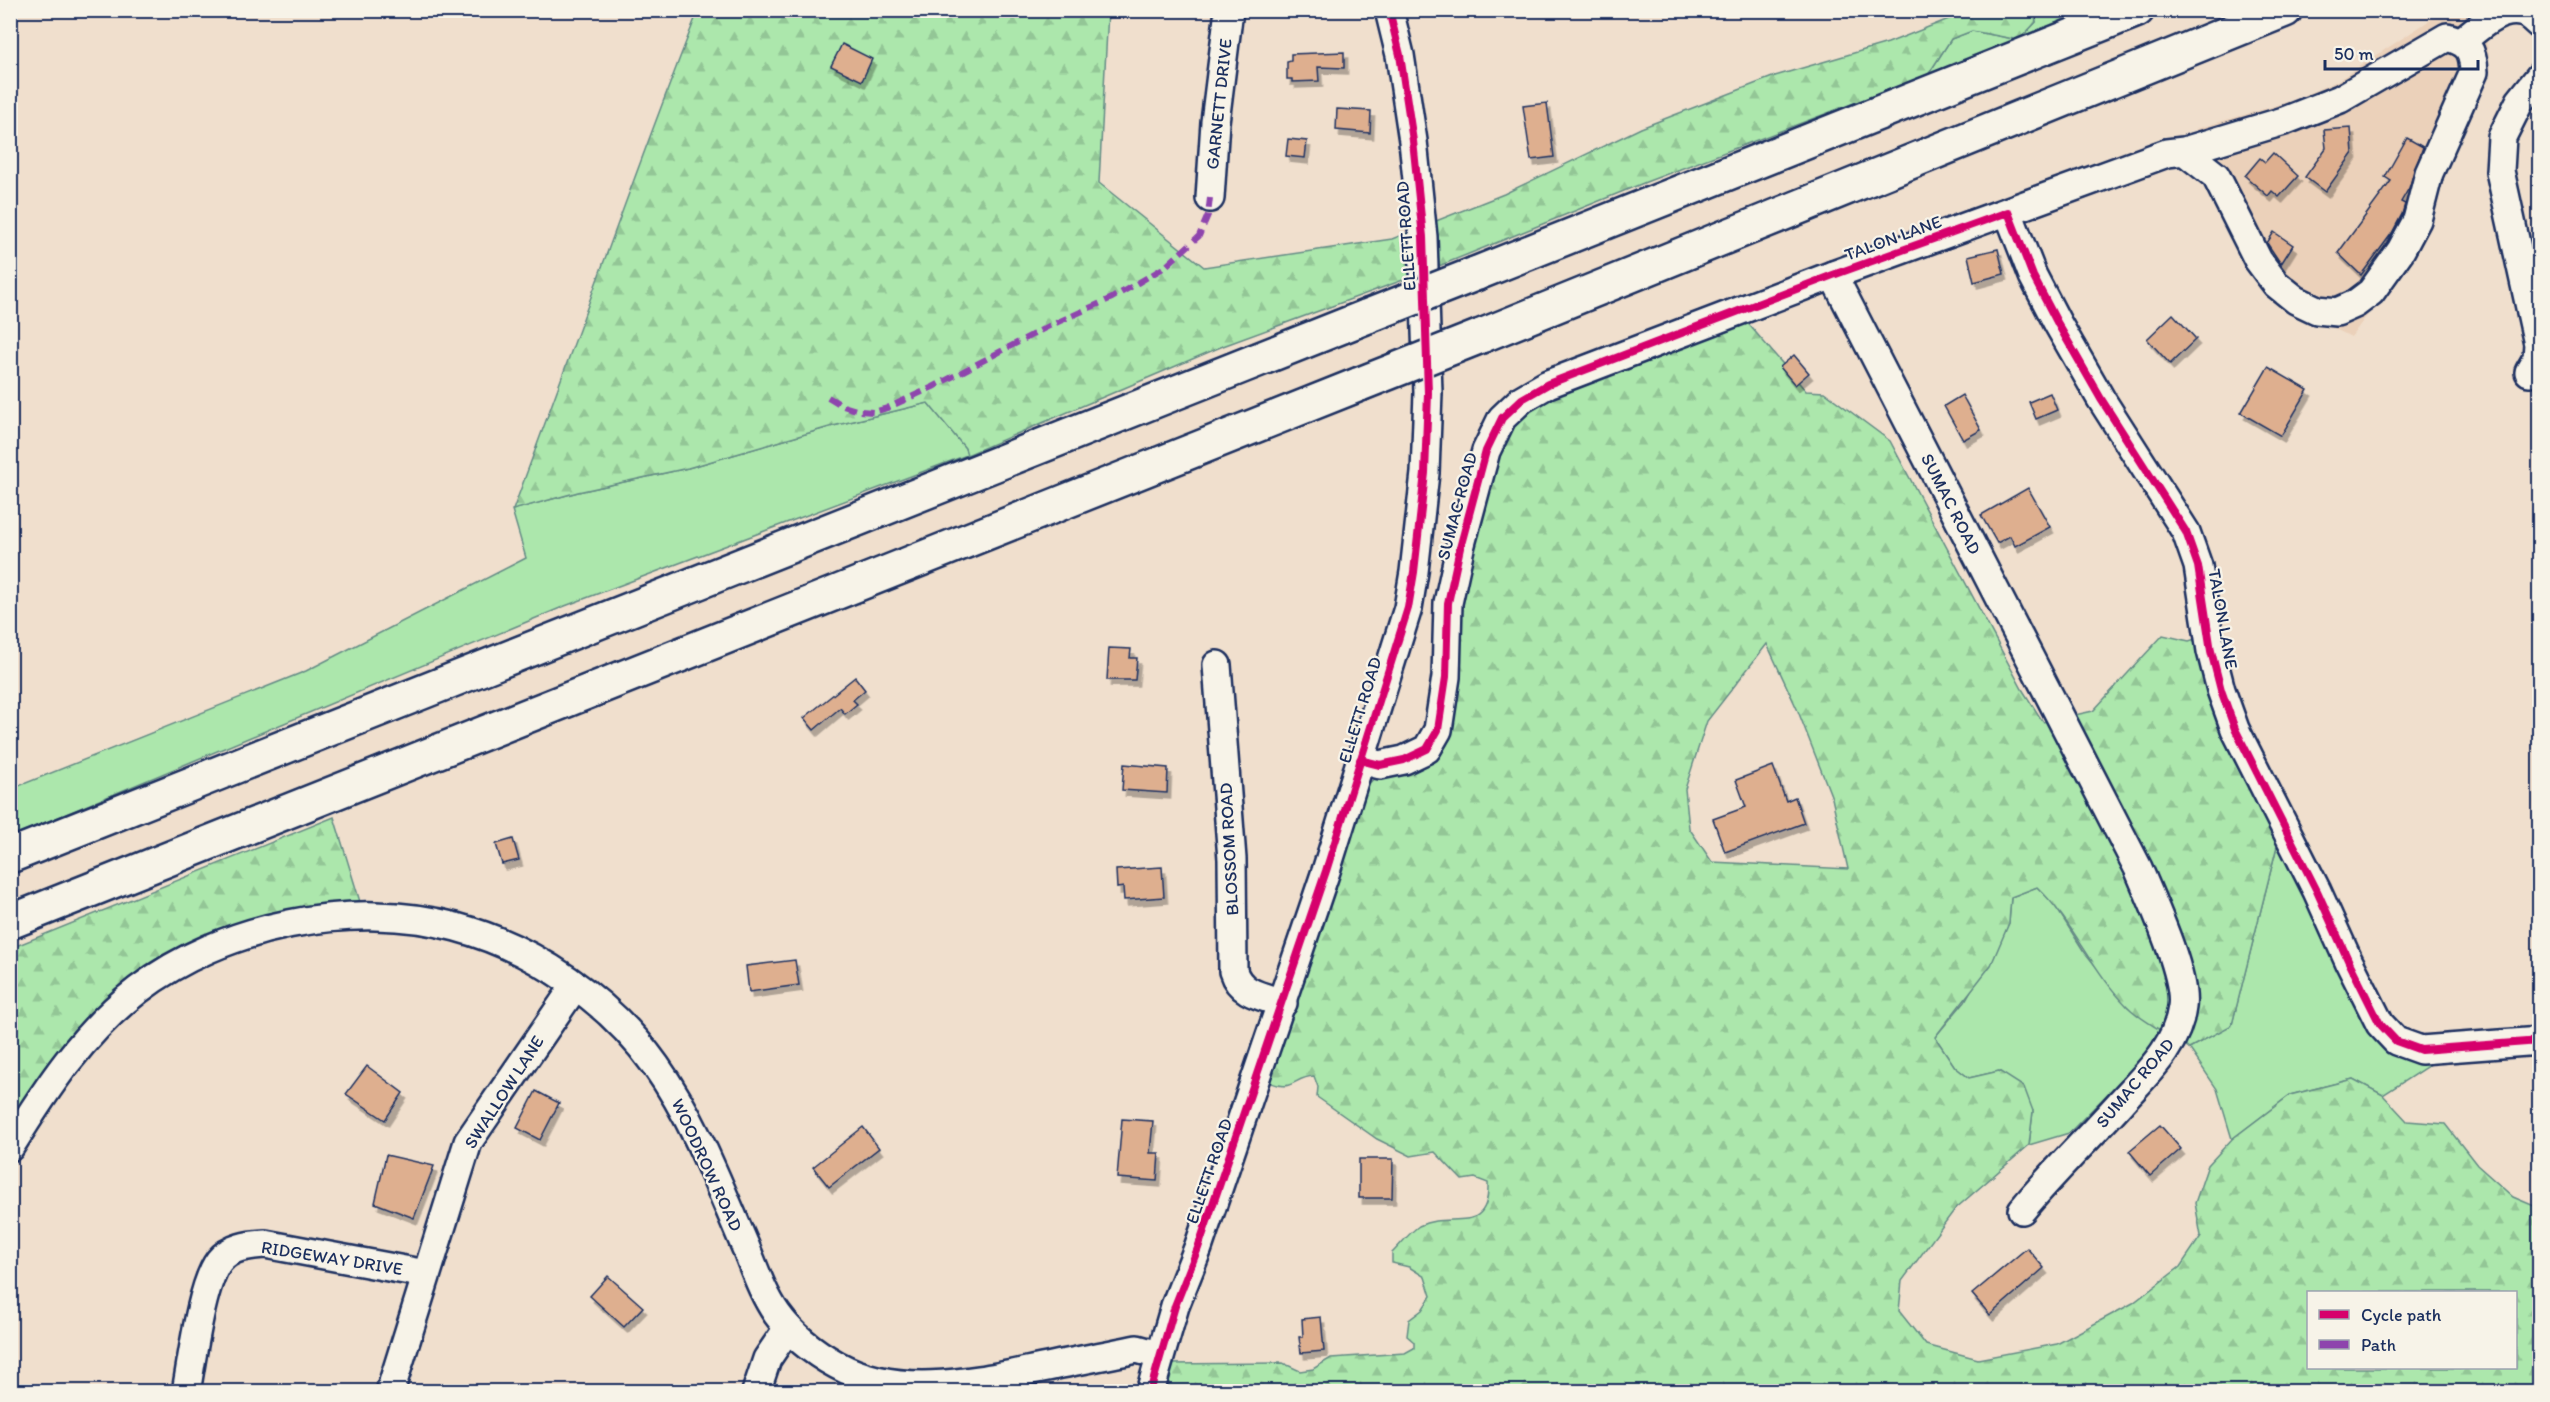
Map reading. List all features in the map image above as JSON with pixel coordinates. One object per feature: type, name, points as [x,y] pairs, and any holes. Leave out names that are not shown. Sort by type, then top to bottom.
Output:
[{"type":"highway","points":[[10,856],[2137,10]]},
{"type":"highway","points":[[10,922],[1481,336],[2285,10]]},
{"type":"street","name":"GARNETT DRIVE","points":[[1210,198],[1215,122],[1229,10]]},
{"type":"street","name":"ELLETT ROAD","points":[[1150,1392],[1159,1355],[1282,1003],[1408,608],[1418,542],[1426,450],[1428,393],[1423,237],[1402,66],[1389,10]]},
{"type":"street","points":[[2462,41],[2483,24],[2505,12],[2525,13],[2540,25]]},
{"type":"street","points":[[2008,212],[2167,153],[2184,151],[2284,121],[2340,99],[2447,37],[2462,41],[2473,54],[2475,72],[2429,173],[2417,220],[2401,250],[2371,292],[2355,304],[2337,312],[2317,310],[2296,300],[2276,284],[2258,260],[2216,176],[2184,151]]},
{"type":"street","points":[[2529,372],[2537,358],[2538,344],[2533,296],[2500,171],[2502,137],[2520,101],[2540,76]]},
{"type":"street","points":[[2216,176],[2216,158],[2230,137]]},
{"type":"street","name":"TALON LANE","points":[[1833,275],[2008,212],[2033,276],[2063,334],[2101,399],[2186,532],[2198,566],[2214,661],[2235,729],[2317,891],[2380,1024],[2396,1041],[2421,1050],[2540,1041]]},
{"type":"street","name":"SUMAC ROAD","points":[[1360,760],[1380,765],[1404,760],[1427,749],[1438,730],[1446,677],[1449,603],[1455,570],[1486,451],[1502,418],[1522,399],[1548,384],[1833,275],[2138,868],[2158,915],[2180,982],[2183,1006],[2176,1034],[2161,1057],[2074,1155],[2044,1182],[2022,1210]]},
{"type":"street","name":"BLOSSOM ROAD","points":[[1218,664],[1232,859],[1233,971],[1236,980],[1247,991],[1282,1003]]},
{"type":"street","name":"WOODROW ROAD","points":[[10,1147],[53,1081],[92,1032],[139,989],[190,957],[246,935],[278,926],[336,917],[381,917],[434,922],[455,926],[493,939],[540,963],[575,986],[634,1038],[669,1085],[705,1153],[762,1287],[776,1312],[788,1328],[810,1347],[840,1366],[873,1379],[896,1383],[954,1384],[1137,1349],[1159,1355]]},
{"type":"street","name":"SWALLOW LANE","points":[[426,1274],[468,1142],[575,986]]},
{"type":"street","name":"RIDGEWAY DRIVE","points":[[186,1392],[208,1281],[220,1259],[240,1246],[265,1244],[426,1274],[390,1392]]},
{"type":"street","points":[[756,1392],[767,1359],[788,1328]]},
{"type":"shaded area","points":[[2444,11],[2475,11],[2474,22],[2486,36],[2489,56],[2391,283],[2351,337],[2300,311],[2216,190],[2196,129],[2291,101],[2337,81]]},
{"type":"green space","points":[[698,11],[1108,11],[1099,183],[1204,267],[1392,239],[1412,231],[1414,276],[1223,346],[967,455],[965,448],[928,403],[833,426],[688,468],[578,492],[513,510]]},
{"type":"green space","points":[[1969,11],[2034,11],[2036,22],[2019,40],[1972,31],[1951,39],[1928,75],[1646,182],[1439,266],[1436,221],[1504,194],[1641,128],[1775,76],[1888,43]]},
{"type":"green space","points":[[2034,11],[2090,11],[2020,38],[2036,22]]},
{"type":"green space","points":[[1972,31],[2017,40],[1928,75],[1951,39]]},
{"type":"green space","points":[[1745,320],[1806,391],[1824,392],[1890,441],[2022,689],[2043,722],[2093,711],[2163,635],[2189,641],[2205,636],[2281,830],[2232,1025],[2189,1048],[2148,1023],[2127,1006],[2103,977],[2050,900],[2037,887],[2011,897],[2009,923],[1991,965],[1935,1037],[1955,1067],[1969,1078],[1999,1071],[2024,1087],[2033,1111],[2029,1145],[1955,1209],[1902,1281],[1899,1311],[1926,1345],[1978,1359],[2057,1344],[2133,1303],[2180,1267],[2201,1236],[2195,1203],[2208,1165],[2232,1139],[2290,1095],[2353,1079],[2383,1095],[2407,1121],[2445,1124],[2477,1165],[2513,1197],[2539,1208],[2539,1391],[1159,1392],[1167,1364],[1283,1363],[1300,1371],[1313,1369],[1331,1358],[1405,1353],[1414,1348],[1414,1342],[1407,1336],[1409,1320],[1422,1310],[1431,1296],[1425,1277],[1409,1267],[1392,1263],[1392,1253],[1419,1226],[1443,1220],[1475,1217],[1482,1211],[1487,1200],[1488,1183],[1475,1178],[1462,1180],[1435,1152],[1411,1156],[1377,1139],[1317,1097],[1318,1087],[1314,1076],[1284,1086],[1271,1083],[1268,1074],[1364,788],[1376,777],[1424,763],[1457,607],[1501,438],[1534,403]],"holes":[[[1767,644],[1798,711],[1832,798],[1848,869],[1712,862],[1689,828],[1685,789],[1707,721]]]},
{"type":"green space","points":[[928,403],[965,448],[967,455],[565,606],[11,837],[11,789],[306,671],[526,558],[512,510],[578,492],[688,468],[833,426]]},
{"type":"green space","points":[[334,817],[361,905],[174,955],[11,1131],[11,948]]},
{"type":"green space","points":[[2281,830],[2376,1029],[2445,1055],[2383,1095],[2353,1079],[2290,1095],[2232,1139],[2217,1089],[2189,1048],[2232,1024]]},
{"type":"green space","points":[[2037,887],[2054,904],[2083,950],[2128,1007],[2163,1031],[2130,1071],[2069,1133],[2029,1145],[2033,1111],[1999,1071],[1969,1078],[1955,1067],[1935,1037],[1965,1001],[2009,923],[2011,897]]},
{"type":"building","points":[[842,44],[872,59],[862,81],[831,66]]},
{"type":"building","points":[[1344,52],[1344,68],[1318,67],[1319,81],[1292,82],[1292,79],[1287,79],[1287,62],[1291,61],[1291,54]]},
{"type":"building","points":[[1547,103],[1554,157],[1531,160],[1523,106]]},
{"type":"building","points":[[1337,109],[1371,111],[1370,133],[1336,130]]},
{"type":"building","points":[[2351,128],[2353,153],[2325,192],[2305,177],[2326,148],[2324,130]]},
{"type":"building","points":[[2407,138],[2423,147],[2409,188],[2401,202],[2405,204],[2402,214],[2392,233],[2361,275],[2338,253],[2391,181],[2385,177]]},
{"type":"building","points":[[1288,139],[1307,141],[1305,158],[1286,156]]},
{"type":"building","points":[[2273,153],[2298,176],[2279,197],[2272,191],[2268,196],[2245,176],[2260,158],[2265,162]]},
{"type":"building","points":[[2274,232],[2293,245],[2281,264],[2267,243]]},
{"type":"building","points":[[1998,249],[2004,274],[1974,282],[1968,256]]},
{"type":"building","points":[[2173,314],[2196,339],[2170,364],[2147,339]]},
{"type":"building","points":[[1794,355],[1809,373],[1795,385],[1780,367]]},
{"type":"building","points":[[2268,367],[2308,390],[2281,436],[2241,413]]},
{"type":"building","points":[[2050,393],[2057,410],[2036,419],[2029,402]]},
{"type":"building","points":[[1962,395],[1981,430],[1963,440],[1944,406]]},
{"type":"building","points":[[2028,488],[2050,527],[2015,546],[2010,536],[1997,543],[1981,515]]},
{"type":"building","points":[[1109,648],[1131,649],[1130,658],[1137,658],[1135,680],[1107,680]]},
{"type":"building","points":[[855,677],[865,690],[853,700],[857,704],[845,714],[840,708],[814,730],[804,718]]},
{"type":"building","points":[[1124,764],[1168,768],[1167,793],[1122,790]]},
{"type":"building","points":[[1773,766],[1786,801],[1795,797],[1804,823],[1725,852],[1713,819],[1746,807],[1736,780]]},
{"type":"building","points":[[513,839],[519,860],[502,864],[496,844]]},
{"type":"building","points":[[1162,867],[1164,897],[1124,900],[1123,887],[1117,888],[1116,870]]},
{"type":"building","points":[[795,960],[799,985],[749,992],[746,966]]},
{"type":"building","points":[[367,1066],[403,1093],[385,1120],[346,1094]]},
{"type":"building","points":[[536,1091],[559,1103],[540,1140],[517,1128]]},
{"type":"building","points":[[1122,1119],[1153,1121],[1150,1153],[1159,1153],[1157,1181],[1117,1178]]},
{"type":"building","points":[[2160,1125],[2181,1149],[2150,1176],[2129,1151]]},
{"type":"building","points":[[863,1127],[879,1148],[829,1187],[813,1167]]},
{"type":"building","points":[[386,1155],[434,1166],[414,1218],[375,1203]]},
{"type":"building","points":[[1359,1159],[1393,1159],[1392,1198],[1359,1198]]},
{"type":"building","points":[[2027,1248],[2044,1268],[1990,1315],[1972,1294]]},
{"type":"building","points":[[608,1276],[643,1307],[624,1327],[590,1296]]},
{"type":"building","points":[[1321,1317],[1324,1351],[1301,1353],[1299,1337],[1303,1337],[1302,1319]]},
{"type":"marked path","points":[[828,397],[843,406],[859,411],[874,412],[887,408],[933,387],[1049,326],[1112,298],[1165,267],[1199,236],[1208,215],[1210,198]]},
{"type":"cycle path","points":[[1150,1392],[1175,1306],[1198,1248],[1326,871],[1408,608],[1425,473],[1428,393],[1423,237],[1413,141],[1400,55],[1389,10]]},
{"type":"cycle path","points":[[1360,760],[1380,765],[1404,760],[1427,749],[1438,730],[1446,677],[1448,603],[1460,548],[1486,451],[1502,418],[1522,399],[1548,384],[1833,275],[2008,212],[2033,276],[2058,324],[2101,399],[2186,532],[2198,566],[2211,651],[2221,690],[2235,729],[2317,891],[2380,1024],[2396,1041],[2421,1050],[2540,1041]]}]
